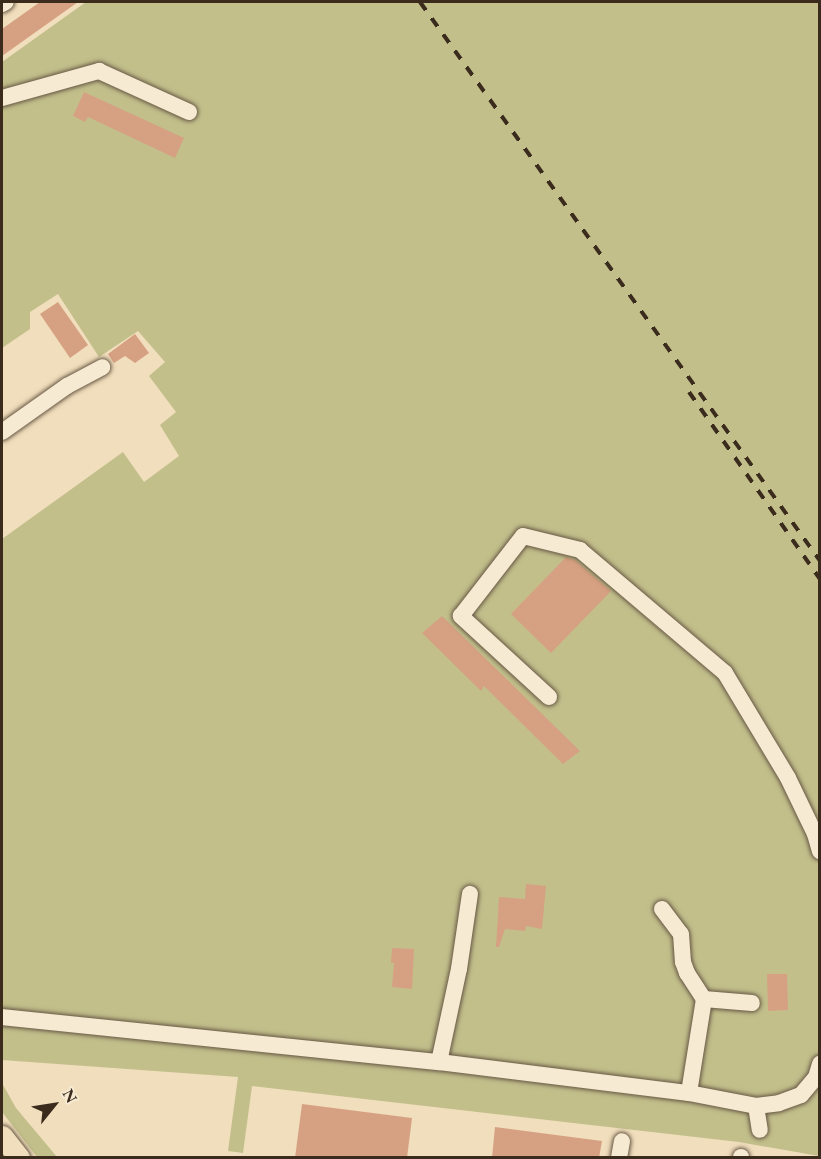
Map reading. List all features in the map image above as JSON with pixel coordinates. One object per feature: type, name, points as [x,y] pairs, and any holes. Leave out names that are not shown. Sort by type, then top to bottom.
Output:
[{"type":"main road","points":[[2,1136],[19,1158]]},
{"type":"street","points":[[2,4],[6,2]]},
{"type":"street","points":[[2,98],[99,71],[189,112]]},
{"type":"street","points":[[2,432],[67,386],[102,367]]},
{"type":"street","points":[[549,697],[461,616],[523,536],[580,550],[725,673],[788,778],[815,834],[819,851]]},
{"type":"street","points":[[439,1062],[459,969],[470,894]]},
{"type":"street","points":[[662,909],[681,934],[683,962],[687,973],[704,999],[689,1093]]},
{"type":"street","points":[[704,999],[753,1003]]},
{"type":"street","points":[[2,1017],[439,1062],[689,1093],[756,1106],[779,1103],[801,1095],[819,1096]]},
{"type":"street","points":[[801,1095],[816,1077],[819,1064]]},
{"type":"street","points":[[756,1106],[760,1130]]},
{"type":"shaded area","points":[[86,2],[819,2],[819,1156],[739,1142],[252,1086],[243,1153],[228,1151],[238,1077],[2,1060],[2,539],[123,452],[144,482],[179,456],[160,425],[176,412],[149,376],[165,362],[138,331],[99,357],[58,294],[30,312],[30,329],[2,348],[2,62]]},
{"type":"shaded area","points":[[2,1083],[16,1108],[57,1157],[37,1157],[2,1112]]},
{"type":"building","points":[[40,2],[78,2],[2,56],[2,29]]},
{"type":"building","points":[[84,92],[184,138],[175,158],[88,117],[85,122],[73,116]]},
{"type":"building","points":[[58,302],[88,345],[70,358],[40,314]]},
{"type":"building","points":[[135,334],[149,353],[135,363],[125,356],[114,363],[108,354]]},
{"type":"building","points":[[566,557],[575,560],[611,591],[551,653],[511,614]]},
{"type":"building","points":[[442,616],[580,751],[563,764],[484,686],[481,691],[422,633]]},
{"type":"building","points":[[526,884],[546,886],[542,929],[526,926],[525,931],[505,929],[499,947],[496,947],[499,897],[525,899]]},
{"type":"building","points":[[392,948],[414,949],[412,989],[392,987],[394,963],[391,963]]},
{"type":"building","points":[[767,974],[787,974],[788,1010],[768,1011]]},
{"type":"building","points":[[302,1104],[412,1118],[407,1158],[295,1158]]},
{"type":"building","points":[[495,1127],[602,1141],[599,1158],[492,1158]]},
{"type":"railway","points":[[420,2],[820,561]]},
{"type":"railway","points":[[689,392],[820,579]]}]
